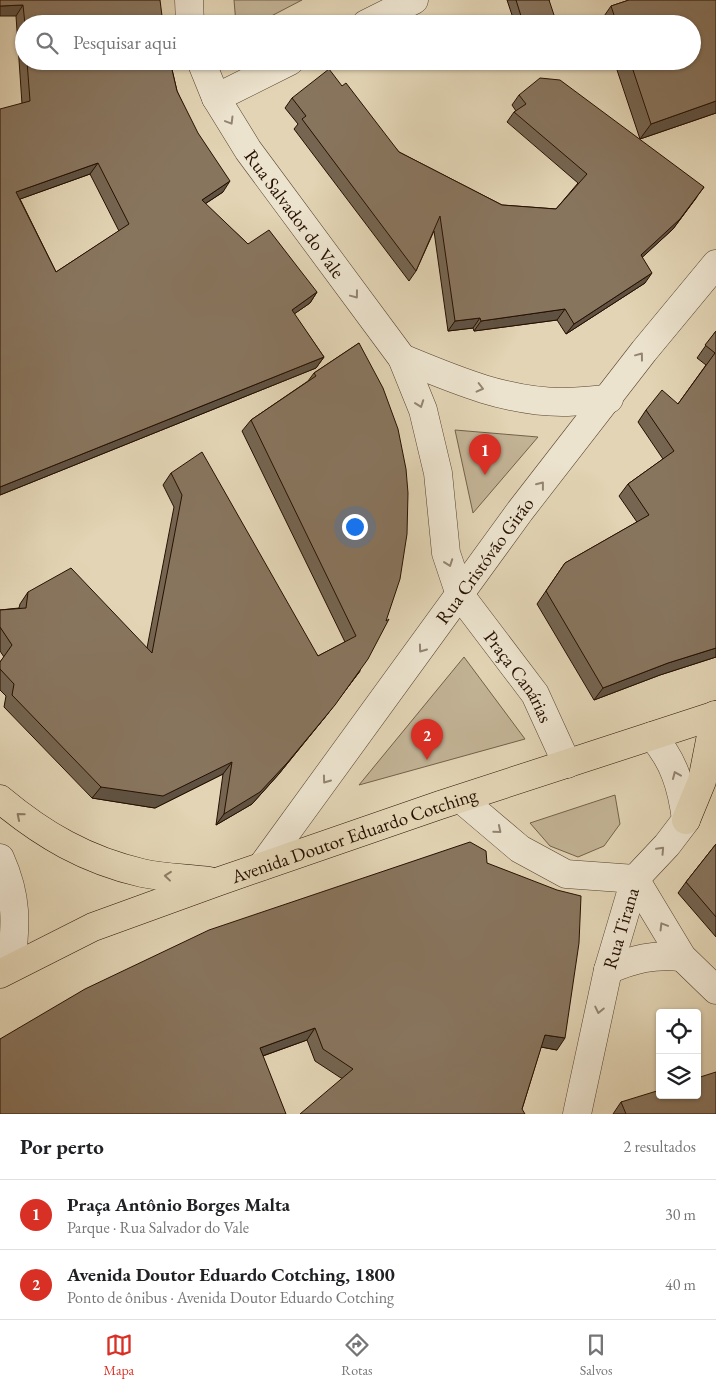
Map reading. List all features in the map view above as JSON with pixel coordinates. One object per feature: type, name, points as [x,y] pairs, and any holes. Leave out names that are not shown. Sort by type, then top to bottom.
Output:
[{"type":"main road","name":"Avenida Doutor Eduardo Cotching","points":[[5,970],[93,927],[217,882],[716,715]]},
{"type":"main road","points":[[686,820],[702,781],[716,715]]},
{"type":"main road","points":[[0,799],[34,827],[84,854],[142,873],[217,882]]},
{"type":"street","points":[[189,0],[190,15]]},
{"type":"street","points":[[384,15],[414,0]]},
{"type":"street","name":"Rua Salvador do Vale","points":[[204,70],[216,98],[248,150],[402,358],[425,419],[438,473],[446,554],[460,595]]},
{"type":"street","points":[[216,98],[272,70]]},
{"type":"street","name":"Rua Cristóvão Girão","points":[[262,866],[520,511],[609,399],[644,351],[716,264]]},
{"type":"street","points":[[402,358],[464,384],[514,396],[561,402],[609,399]]},
{"type":"street","name":"Praça Canárias","points":[[460,595],[535,694],[567,764]]},
{"type":"street","points":[[652,736],[662,747],[682,790],[686,820]]},
{"type":"street","points":[[461,799],[520,849],[566,874],[635,879],[682,957],[716,990]]},
{"type":"street","name":"Rua Tirana","points":[[577,1114],[608,970],[635,879],[667,845],[686,820]]},
{"type":"street","points":[[0,858],[10,881],[16,921],[5,970]]},
{"type":"street","points":[[608,970],[645,956],[682,957]]},
{"type":"shaded area","points":[[234,0],[302,0],[273,15],[235,15]]},
{"type":"shaded area","points":[[455,430],[538,437],[473,513]]},
{"type":"shaded area","points":[[464,657],[525,739],[359,785]]},
{"type":"shaded area","points":[[615,795],[620,824],[604,846],[578,857],[550,846],[530,823]]},
{"type":"building","points":[[0,0],[160,0],[162,15],[24,15],[23,5],[0,6]]},
{"type":"building","points":[[516,0],[549,0],[554,15],[521,15]]},
{"type":"building","points":[[629,0],[716,0],[716,101],[651,124],[633,70],[701,70],[701,15],[614,15],[611,6]]},
{"type":"building","points":[[28,70],[172,70],[177,91],[198,133],[230,181],[202,200],[248,244],[269,230],[317,292],[292,310],[324,357],[0,487],[0,109],[30,101]],"holes":[[[98,163],[129,224],[56,272],[16,192]]]},
{"type":"building","points":[[330,70],[342,86],[346,83],[399,152],[502,205],[556,209],[587,174],[514,112],[526,104],[519,95],[540,78],[560,80],[704,187],[680,219],[641,255],[652,273],[574,324],[565,309],[481,321],[480,318],[455,321],[440,216],[416,271],[302,119],[306,116],[292,98]]},
{"type":"building","points":[[716,331],[716,648],[668,663],[603,688],[546,591],[565,563],[649,515],[628,484],[674,451],[646,410],[662,390],[678,404],[715,353],[705,345]]},
{"type":"building","points":[[359,343],[383,388],[398,429],[406,469],[408,493],[407,534],[400,579],[386,621],[389,619],[368,659],[335,705],[287,763],[260,792],[224,814],[232,762],[163,796],[101,787],[12,695],[14,684],[0,669],[0,662],[12,645],[0,627],[0,610],[26,608],[28,592],[71,568],[152,653],[182,495],[171,473],[202,452],[318,656],[356,636],[251,420],[316,376],[314,373]]},
{"type":"building","points":[[470,842],[486,851],[487,863],[557,890],[581,896],[579,943],[565,1038],[545,1035],[522,1109],[525,1114],[300,1114],[353,1069],[323,1049],[315,1028],[260,1048],[286,1114],[0,1114],[0,1039],[85,989],[209,930]]},
{"type":"building","points":[[716,844],[716,917],[686,882]]},
{"type":"building","points":[[716,1072],[716,1114],[626,1114],[621,1102],[656,1091],[656,1099],[701,1099],[701,1077]]},
{"type":"place","name":"Praça Antônio Borges Malta","points":[[485,475]]},
{"type":"place","name":"Avenida Doutor Eduardo Cotching, 1800","points":[[427,760]]}]
